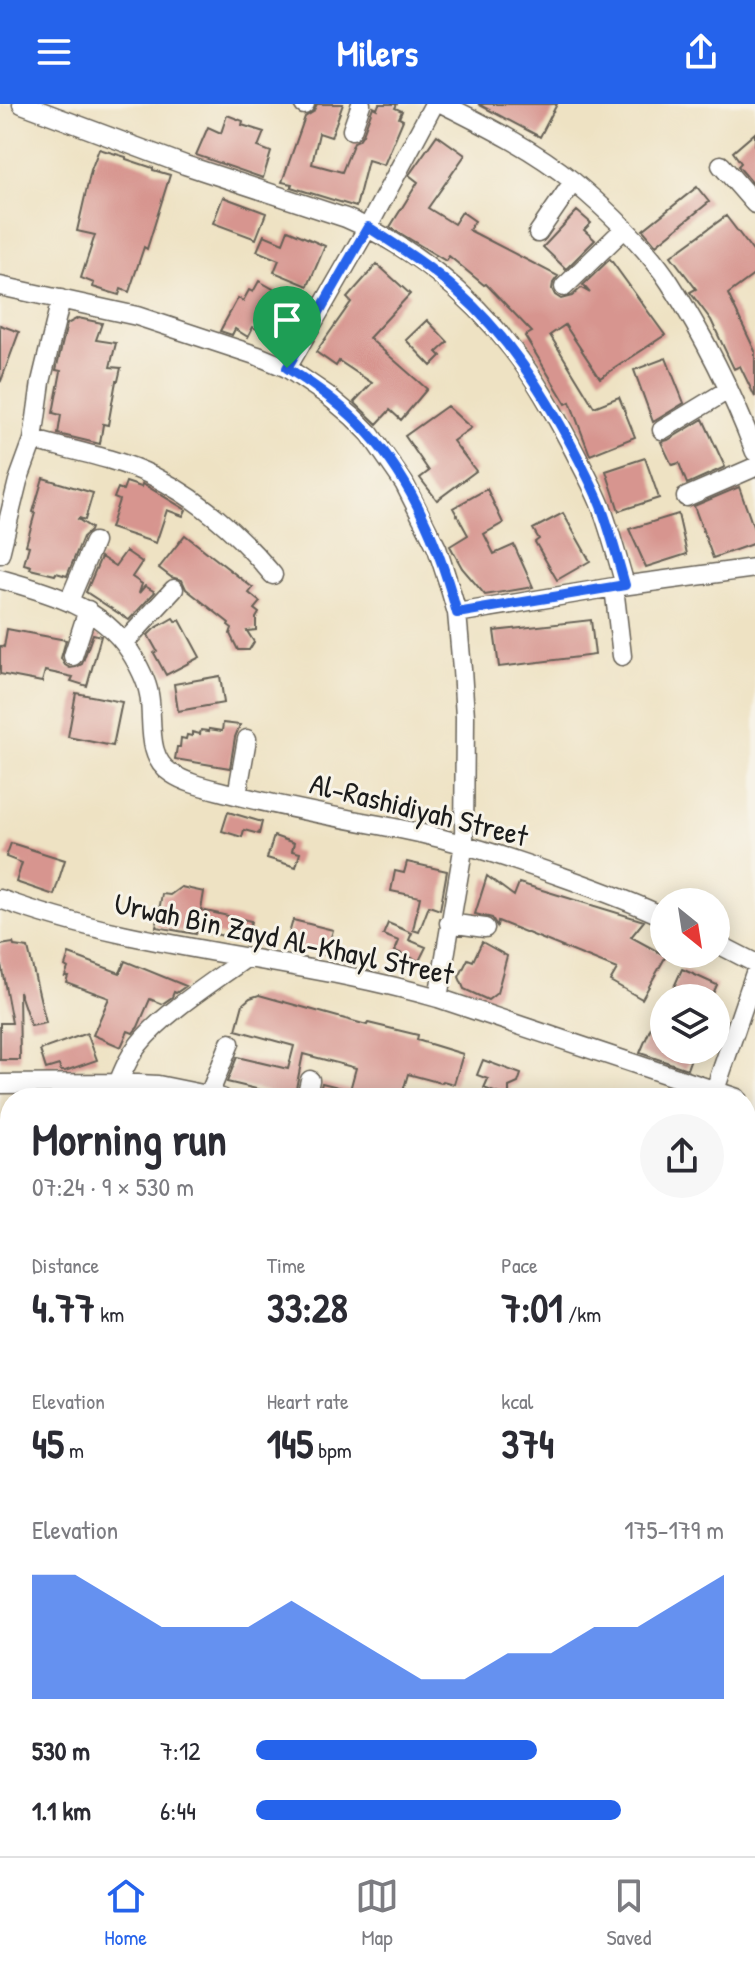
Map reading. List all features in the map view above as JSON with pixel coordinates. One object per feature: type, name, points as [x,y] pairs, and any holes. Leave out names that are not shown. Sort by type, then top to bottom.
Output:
[{"type":"street","points":[[22,104],[185,165],[368,227],[428,267],[458,292],[486,318],[512,349],[560,424],[601,506],[620,586],[622,656]]},
{"type":"street","points":[[352,130],[361,104]]},
{"type":"street","points":[[287,368],[434,104]]},
{"type":"street","points":[[443,104],[485,125],[573,182],[624,229],[669,281],[695,325],[755,452]]},
{"type":"street","points":[[721,165],[755,204]]},
{"type":"street","points":[[538,233],[573,182]]},
{"type":"street","points":[[564,287],[624,229]]},
{"type":"street","points":[[0,286],[137,316],[287,368],[353,417],[370,434],[404,483],[437,548],[457,613],[465,717],[464,844],[438,998]]},
{"type":"street","points":[[0,554],[18,481],[33,440],[41,382],[61,299]]},
{"type":"street","points":[[662,430],[728,390]]},
{"type":"street","points":[[33,440],[120,464],[175,488],[239,535],[273,575]]},
{"type":"street","points":[[686,497],[755,467]]},
{"type":"street","points":[[69,601],[94,542]]},
{"type":"street","points":[[457,613],[755,568]]},
{"type":"street","points":[[0,579],[88,610],[105,622],[124,643],[174,589]]},
{"type":"street","points":[[73,656],[88,610]]},
{"type":"street","name":"Al-Rashidiyah Street","points":[[124,643],[146,681],[152,739],[161,764],[169,772],[187,781],[237,795],[464,844],[607,892],[650,911]]},
{"type":"street","points":[[237,795],[247,739]]},
{"type":"street","name":"Urwah Bin Zayd Al-Khayl Street","points":[[0,899],[97,928],[390,984],[709,1088]]},
{"type":"street","points":[[449,923],[485,928]]},
{"type":"street","points":[[730,950],[755,963]]},
{"type":"street","points":[[118,1083],[127,1061],[153,1029],[246,958]]},
{"type":"street","points":[[716,1088],[755,973]]},
{"type":"street","points":[[218,1088],[230,1043]]},
{"type":"street","points":[[0,1084],[118,1083],[174,1088]]},
{"type":"building","points":[[317,104],[343,104],[331,137],[319,133],[312,164],[342,172],[354,142],[363,134],[373,107],[377,109],[379,104],[397,104],[395,108],[402,111],[399,118],[403,120],[384,165],[368,160],[356,207],[282,182],[305,117],[313,112]]},
{"type":"building","points":[[478,104],[557,104],[540,137]]},
{"type":"building","points":[[227,115],[243,121],[242,125],[264,132],[258,147],[271,152],[263,178],[196,155],[208,127],[221,133]]},
{"type":"building","points":[[755,133],[755,186],[738,166],[741,163],[733,152]]},
{"type":"building","points":[[437,135],[465,155],[428,208],[454,224],[462,212],[475,221],[469,230],[558,276],[552,289],[561,299],[572,296],[581,288],[590,293],[583,285],[610,259],[665,335],[600,378],[565,325],[550,335],[594,407],[619,397],[635,437],[590,455],[570,402],[566,404],[525,336],[532,332],[486,284],[449,256],[446,261],[390,227],[418,182],[409,175]]},
{"type":"building","points":[[99,149],[170,175],[147,249],[144,247],[129,292],[121,289],[119,295],[93,287],[94,283],[81,278],[95,235],[77,231]]},
{"type":"building","points":[[697,187],[709,202],[656,245],[643,230]]},
{"type":"building","points":[[223,197],[266,213],[256,239],[213,223]]},
{"type":"building","points":[[577,211],[591,223],[584,230],[595,240],[566,269],[543,247]]},
{"type":"building","points":[[726,216],[755,254],[755,274],[728,294],[755,351],[755,397],[740,366],[734,369],[711,320],[690,292],[696,289],[671,256]]},
{"type":"building","points":[[288,230],[325,246],[308,286],[274,272],[279,260],[257,251],[264,235],[283,243]]},
{"type":"building","points":[[377,264],[410,294],[369,338],[427,389],[401,420],[390,410],[377,424],[354,402],[372,383],[339,361],[336,366],[316,352],[351,302],[347,298]]},
{"type":"building","points":[[259,281],[298,303],[283,330],[274,325],[268,335],[253,327],[248,337],[235,329],[232,335],[220,331],[238,298],[243,301]]},
{"type":"building","points":[[78,318],[102,323],[96,340],[116,343],[110,367],[121,368],[108,425],[103,424],[100,444],[58,434],[61,415],[53,413],[61,371],[56,370],[67,324]]},
{"type":"building","points":[[427,320],[448,342],[437,352],[441,356],[431,366],[406,340]]},
{"type":"building","points":[[0,325],[19,332],[1,381],[0,380]]},
{"type":"building","points":[[666,358],[684,403],[653,422],[634,370]]},
{"type":"building","points":[[447,406],[471,428],[453,441],[476,471],[437,500],[420,478],[429,471],[405,436]]},
{"type":"building","points":[[703,419],[725,467],[687,484],[679,463],[672,465],[661,442]]},
{"type":"building","points":[[645,458],[659,498],[619,511],[606,471]]},
{"type":"building","points":[[43,478],[93,493],[85,520],[78,519],[91,528],[83,537],[67,576],[30,569],[31,566],[24,564],[33,512]]},
{"type":"building","points":[[126,482],[141,487],[142,484],[186,510],[183,516],[167,510],[156,543],[110,528],[119,500],[114,498],[118,488],[123,490]]},
{"type":"building","points":[[739,487],[755,532],[755,543],[713,558],[694,506]]},
{"type":"building","points":[[487,489],[503,523],[484,534],[494,554],[514,545],[533,587],[485,595],[462,568],[450,546],[468,535],[453,508]]},
{"type":"building","points":[[563,513],[590,561],[557,580],[535,542],[539,539],[533,529]]},
{"type":"building","points":[[678,514],[687,554],[646,567],[629,529]]},
{"type":"building","points":[[185,535],[253,588],[249,593],[260,602],[254,609],[259,613],[256,630],[247,631],[254,642],[249,650],[238,650],[230,634],[232,628],[229,623],[186,589],[182,580],[171,577],[159,568]]},
{"type":"building","points":[[126,551],[142,562],[132,577],[142,584],[139,593],[145,586],[155,592],[129,620],[86,592],[101,557],[115,566]]},
{"type":"building","points":[[173,618],[176,622],[180,620],[200,657],[166,675],[148,635]]},
{"type":"building","points":[[591,620],[595,655],[499,667],[494,631]]},
{"type":"building","points":[[7,629],[66,640],[61,658],[70,668],[82,664],[93,634],[101,636],[87,686],[71,681],[73,677],[45,671],[42,682],[0,674],[0,646],[4,647]]},
{"type":"building","points":[[220,676],[224,703],[178,711],[174,684]]},
{"type":"building","points":[[76,693],[122,702],[113,746],[68,737]]},
{"type":"building","points":[[223,723],[240,725],[230,768],[175,759],[181,738],[192,736],[192,732],[200,734],[201,730],[222,731]]},
{"type":"building","points":[[228,812],[262,822],[259,834],[244,830],[242,837],[222,831]]},
{"type":"building","points":[[274,836],[294,843],[292,851],[300,853],[296,867],[267,858]]},
{"type":"building","points":[[11,843],[65,860],[54,895],[16,882],[22,863],[6,857]]},
{"type":"building","points":[[407,862],[447,871],[440,910],[429,906],[419,932],[413,930],[420,897],[391,891],[395,871],[404,873]]},
{"type":"building","points":[[487,876],[514,896],[519,883],[644,921],[631,937],[650,947],[650,968],[659,968],[642,999],[610,981],[617,969],[498,921],[497,926],[492,918],[475,914]]},
{"type":"building","points":[[181,887],[204,892],[201,910],[251,921],[247,940],[156,927],[162,894],[170,895]]},
{"type":"building","points":[[293,920],[333,930],[326,955],[286,944]]},
{"type":"building","points":[[388,923],[412,933],[409,940],[426,947],[419,961],[395,951],[399,941],[383,935]]},
{"type":"building","points":[[482,942],[507,956],[497,993],[488,1000],[464,989],[459,977],[468,959],[473,961]]},
{"type":"building","points":[[13,943],[14,946],[28,948],[46,1023],[31,1026],[19,991],[20,1060],[0,1060],[0,1023],[12,1023],[0,945]]},
{"type":"building","points":[[69,954],[120,973],[125,961],[186,986],[162,1004],[150,999],[138,1027],[133,1033],[128,1031],[121,1047],[93,1035],[109,998],[66,982],[68,968],[65,966]]},
{"type":"building","points":[[682,969],[715,984],[675,984]]},
{"type":"building","points":[[259,995],[367,1025],[418,1035],[417,1040],[463,1054],[454,1084],[408,1074],[404,1088],[351,1088],[356,1068],[303,1054],[296,1088],[252,1088],[227,1082],[237,1057],[288,1069],[294,1046],[236,1030],[243,1004]]},
{"type":"building","points":[[650,1029],[650,1056],[640,1053]]},
{"type":"building","points":[[87,1033],[97,1060],[65,1071],[61,1071],[59,1065],[46,1069],[40,1050]]},
{"type":"building","points":[[483,1060],[521,1074],[518,1083],[509,1088],[484,1088],[488,1079],[477,1075]]},
{"type":"building","points":[[672,1064],[689,1064],[687,1069]]},
{"type":"building","points":[[322,1083],[342,1088],[321,1088]]},
{"type":"route","points":[[368,227],[428,267],[458,292],[486,318],[512,349],[560,424],[601,506],[625,585],[457,613],[437,548],[387,456],[353,417],[287,368],[368,227]]}]
